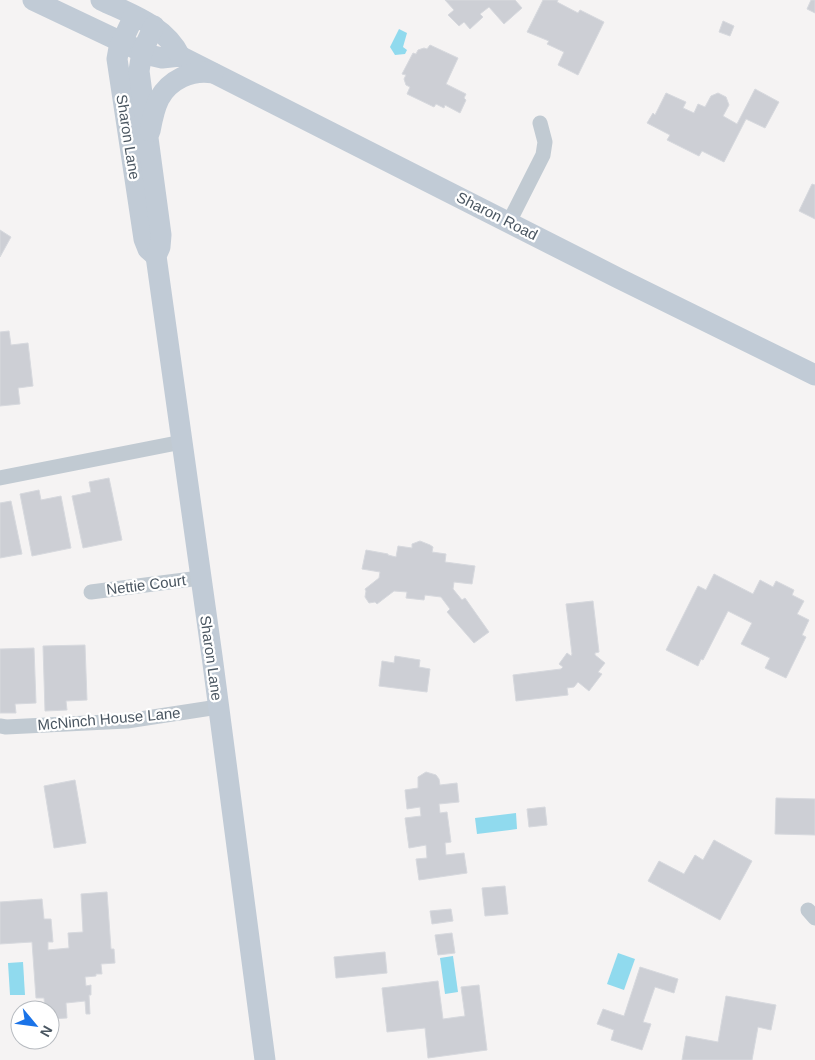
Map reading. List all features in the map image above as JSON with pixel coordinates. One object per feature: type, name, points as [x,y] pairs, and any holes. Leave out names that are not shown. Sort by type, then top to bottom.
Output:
[{"type":"main road","name":"Sharon Road","points":[[33,0],[142,52],[162,58],[180,56],[815,375]]},
{"type":"main road","name":"Sharon Road","points":[[101,0],[154,26],[173,42],[180,56]]},
{"type":"main road","name":"Sharon Lane","points":[[134,16],[122,42],[118,59],[120,82],[144,239],[148,249],[156,256]]},
{"type":"main road","name":"Sharon Lane","points":[[154,26],[142,52],[139,71],[162,238],[156,256],[265,1060]]},
{"type":"main road","points":[[149,146],[156,105],[161,95],[186,75],[202,72],[215,74]]},
{"type":"street","points":[[509,222],[543,156],[544,142],[540,122]]},
{"type":"street","points":[[0,478],[182,442]]},
{"type":"street","name":"Nettie Court","points":[[91,592],[200,578]]},
{"type":"street","name":"McNinch House Lane","points":[[0,726],[127,721],[218,707]]},
{"type":"water","points":[[399,29],[407,33],[403,47],[407,50],[405,54],[395,55],[390,47]]},
{"type":"water","points":[[516,813],[517,829],[477,834],[475,818]]},
{"type":"water","points":[[618,953],[635,959],[624,990],[607,984]]},
{"type":"water","points":[[453,956],[458,992],[445,994],[440,958]]},
{"type":"water","points":[[23,962],[25,995],[10,995],[8,963]]},
{"type":"building","points":[[445,0],[515,0],[522,8],[504,24],[489,7],[480,14],[483,17],[470,29],[464,22],[459,26],[448,15],[454,10]]},
{"type":"building","points":[[543,0],[558,0],[557,2],[578,13],[580,10],[604,22],[578,75],[558,65],[564,52],[547,44],[549,41],[527,32]]},
{"type":"building","points":[[811,0],[815,0],[815,13],[807,9]]},
{"type":"building","points":[[723,21],[734,26],[730,36],[719,32]]},
{"type":"building","points":[[430,45],[458,58],[446,84],[466,94],[464,98],[466,100],[460,113],[445,105],[444,108],[436,104],[434,107],[407,94],[410,87],[406,85],[404,79],[406,75],[402,74],[413,53],[416,54],[418,50],[424,48],[427,49]]},
{"type":"building","points":[[755,89],[779,102],[765,128],[746,119],[724,162],[702,151],[699,156],[667,140],[670,135],[647,123],[653,113],[655,115],[666,93],[686,102],[683,108],[694,113],[698,104],[705,107],[711,96],[718,93],[726,97],[729,105],[723,116],[737,124]]},
{"type":"building","points":[[812,184],[815,185],[815,219],[799,211]]},
{"type":"building","points":[[0,230],[11,237],[0,257]]},
{"type":"building","points":[[9,331],[11,345],[28,343],[33,386],[18,388],[20,404],[0,406],[0,332]]},
{"type":"building","points":[[109,478],[122,540],[83,548],[72,496],[91,492],[89,482]]},
{"type":"building","points":[[39,490],[41,500],[61,496],[71,548],[32,556],[20,494]]},
{"type":"building","points":[[11,501],[22,554],[0,558],[0,503]]},
{"type":"building","points":[[420,541],[433,547],[432,552],[446,554],[445,562],[475,566],[472,584],[454,582],[453,589],[462,600],[465,598],[489,632],[474,643],[447,612],[450,609],[441,597],[425,595],[424,600],[406,598],[407,592],[394,591],[377,604],[375,602],[369,603],[365,597],[365,589],[379,578],[380,572],[362,569],[366,550],[396,557],[398,546],[412,548],[412,544]]},
{"type":"building","points":[[714,574],[753,594],[760,580],[773,587],[776,581],[794,590],[792,595],[804,601],[797,614],[809,620],[802,635],[806,637],[786,678],[765,668],[770,658],[741,644],[752,623],[728,611],[703,660],[701,659],[698,666],[666,650],[698,586],[706,590]]},
{"type":"building","points":[[593,601],[599,652],[595,653],[595,655],[605,663],[598,672],[602,674],[589,691],[578,682],[574,687],[567,688],[568,695],[516,701],[513,675],[561,669],[563,667],[559,664],[567,653],[571,656],[566,604]]},
{"type":"building","points":[[85,645],[87,700],[66,701],[67,710],[45,711],[43,646]]},
{"type":"building","points":[[34,648],[36,703],[15,704],[16,713],[0,713],[0,649]]},
{"type":"building","points":[[395,656],[420,660],[419,667],[430,669],[427,692],[379,686],[382,661],[394,663]]},
{"type":"building","points":[[426,772],[436,775],[440,785],[457,783],[459,802],[439,804],[440,813],[447,812],[451,842],[445,843],[446,855],[464,853],[467,873],[419,880],[416,859],[427,858],[426,845],[409,848],[405,818],[421,816],[420,807],[407,809],[405,790],[418,788],[418,777]]},
{"type":"building","points":[[75,780],[86,843],[54,848],[44,786]]},
{"type":"building","points":[[776,798],[815,799],[815,835],[775,834]]},
{"type":"building","points":[[545,807],[547,825],[529,827],[527,809]]},
{"type":"building","points":[[714,840],[752,861],[720,920],[648,881],[659,861],[684,874],[695,855],[703,860]]},
{"type":"building","points":[[505,886],[508,914],[485,916],[482,888]]},
{"type":"building","points":[[107,892],[111,949],[114,949],[115,963],[101,964],[102,974],[85,977],[86,986],[91,985],[91,995],[89,995],[90,1014],[86,1014],[85,1001],[66,1003],[67,1018],[60,1018],[60,1000],[36,998],[32,942],[0,944],[0,902],[42,899],[44,919],[51,919],[53,942],[48,942],[48,950],[69,948],[68,933],[83,932],[81,894]]},
{"type":"building","points":[[451,909],[453,921],[432,924],[430,911]]},
{"type":"building","points":[[452,933],[455,953],[438,955],[435,935]]},
{"type":"building","points":[[385,952],[387,973],[336,978],[334,957]]},
{"type":"building","points":[[640,967],[678,979],[674,993],[655,987],[643,1022],[651,1024],[642,1050],[611,1040],[614,1030],[597,1024],[603,1009],[624,1016]]},
{"type":"building","points":[[438,981],[443,1019],[465,1016],[461,987],[479,985],[487,1050],[428,1058],[425,1028],[387,1032],[382,988]]},
{"type":"building","points":[[726,996],[776,1005],[771,1030],[758,1027],[752,1060],[682,1060],[686,1036],[718,1042]]}]
